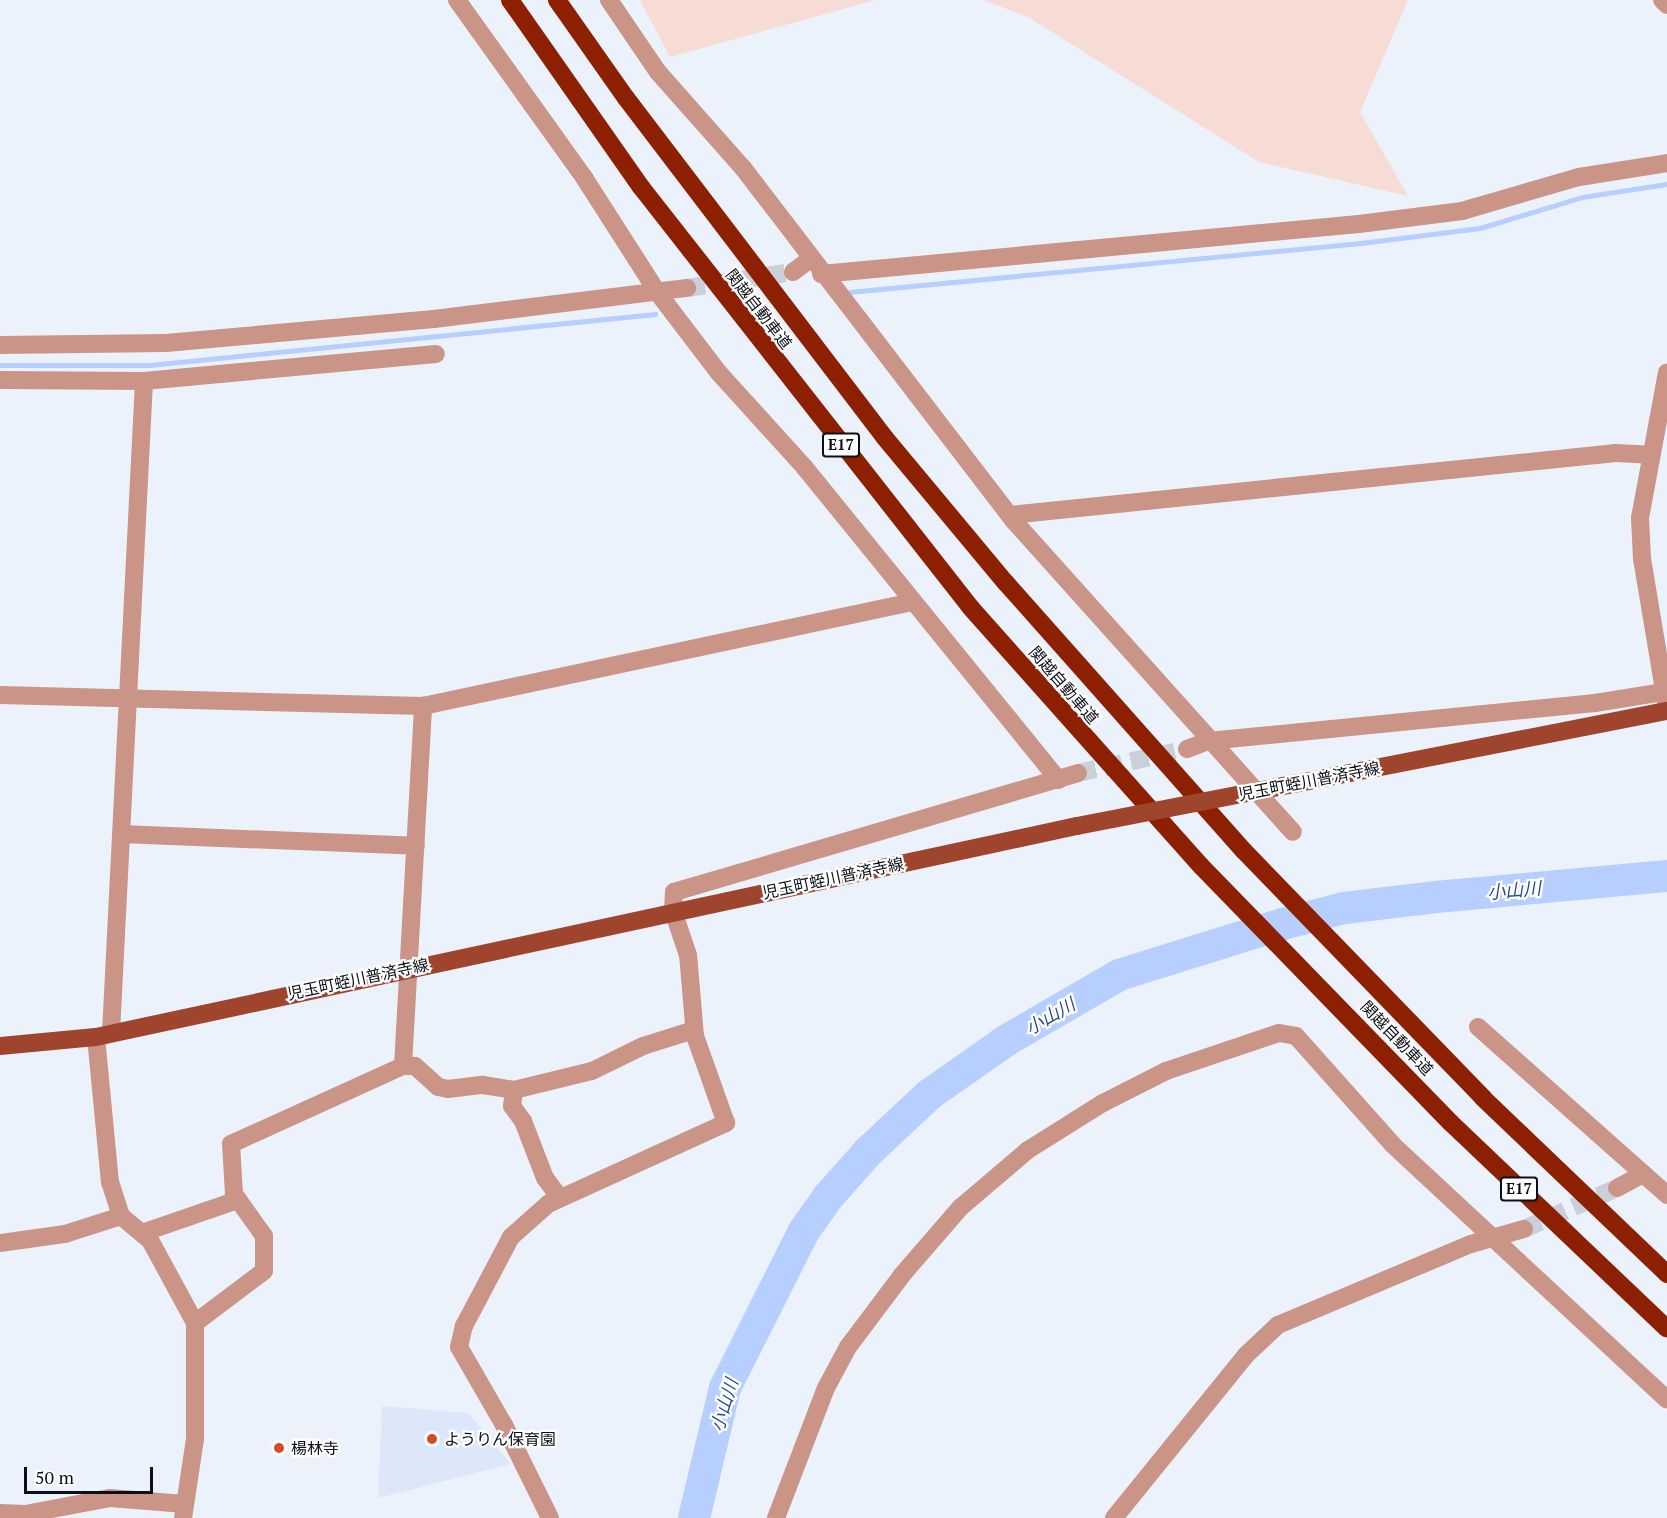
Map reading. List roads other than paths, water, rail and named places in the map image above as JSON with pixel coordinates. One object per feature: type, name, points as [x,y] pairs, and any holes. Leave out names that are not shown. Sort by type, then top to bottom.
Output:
[{"type":"highway","name":"関越自動車道","points":[[510,0],[641,187],[971,608],[1201,866],[1451,1123],[1667,1329]]},
{"type":"highway","name":"関越自動車道","points":[[557,0],[626,98],[885,438],[1006,583],[1244,851],[1419,1033],[1667,1274]]},
{"type":"main road","name":"児玉町蛭川普済寺線","points":[[0,1046],[103,1035],[673,911],[1666,704]]},
{"type":"street","points":[[457,0],[585,178],[658,293],[719,373],[805,468],[911,602],[1059,780]]},
{"type":"street","points":[[609,0],[658,72],[743,168],[816,266],[1010,515],[1208,741],[1293,832]]},
{"type":"street","points":[[1662,0],[1667,5]]},
{"type":"street","points":[[793,272],[816,266],[1359,224],[1462,211],[1579,177],[1667,164]]},
{"type":"street","points":[[0,345],[166,343],[658,293],[687,288]]},
{"type":"street","points":[[0,380],[144,381],[436,354]]},
{"type":"street","points":[[1187,749],[1208,741],[1595,703],[1666,704],[1642,559],[1640,518],[1650,455],[1664,410],[1667,372]]},
{"type":"street","points":[[0,1513],[25,1516],[110,1497],[184,1511],[195,1439],[195,1323],[150,1240],[121,1216],[110,1182],[103,1035],[121,834],[144,381]]},
{"type":"street","points":[[1010,515],[1617,453],[1650,455]]},
{"type":"street","points":[[0,695],[423,706],[911,602]]},
{"type":"street","points":[[403,1066],[423,706]]},
{"type":"street","points":[[550,1518],[504,1425],[459,1347],[464,1326],[511,1237],[560,1198],[726,1123],[694,1030],[688,955],[673,911],[674,892],[1078,773]]},
{"type":"street","points":[[121,834],[416,846]]},
{"type":"street","points":[[1478,1027],[1667,1195]]},
{"type":"street","points":[[195,1323],[264,1271],[264,1236],[234,1194],[231,1144],[403,1066],[422,1071],[438,1087],[483,1085],[514,1090],[592,1071],[643,1046],[694,1030]]},
{"type":"street","points":[[776,1518],[822,1398],[848,1347],[909,1266],[988,1181],[1065,1126],[1166,1071],[1279,1033],[1289,1032],[1302,1043],[1393,1145],[1492,1240],[1667,1400]]},
{"type":"street","points":[[514,1090],[512,1106],[523,1121],[545,1178],[560,1198]]},
{"type":"street","points":[[1617,1188],[1642,1174]]},
{"type":"street","points":[[142,1233],[238,1200]]},
{"type":"street","points":[[0,1244],[65,1234],[121,1216]]},
{"type":"street","points":[[1114,1518],[1246,1355],[1278,1325],[1471,1244],[1492,1240],[1524,1229]]},
{"type":"waterway","points":[[849,292],[1361,243],[1480,228],[1582,197],[1667,184]]},
{"type":"waterway","points":[[0,365],[150,365],[655,314]]},
{"type":"waterway","name":"小山川","points":[[694,1518],[725,1388],[804,1231],[828,1197],[869,1151],[930,1094],[1007,1040],[1119,975],[1283,924],[1344,908],[1436,897],[1667,876]]},
{"type":"tunnel","points":[[687,288],[793,272]]},
{"type":"tunnel","points":[[1078,773],[1187,749]]},
{"type":"tunnel","points":[[1524,1229],[1617,1188]]},
{"type":"place","name":"ようりん保育園","points":[[432,1439]]},
{"type":"place","name":"楊林寺","points":[[279,1448]]}]
